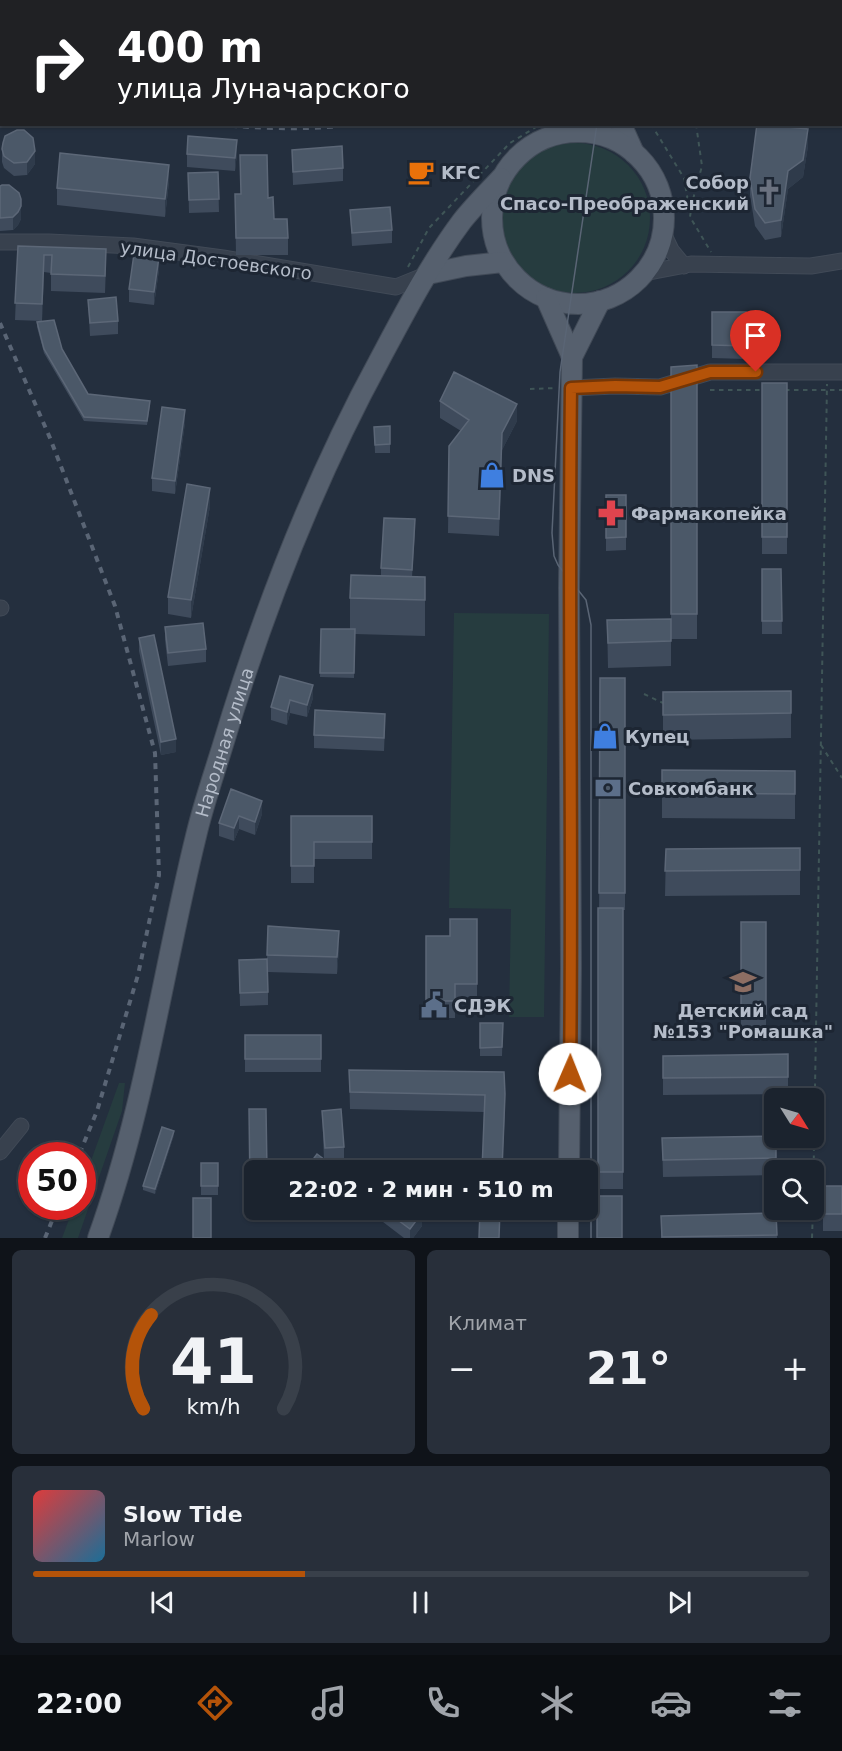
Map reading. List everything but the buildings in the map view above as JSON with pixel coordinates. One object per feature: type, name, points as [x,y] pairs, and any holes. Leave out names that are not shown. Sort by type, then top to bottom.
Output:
[{"type":"main road","points":[[622,126],[634,153]]},
{"type":"main road","points":[[557,130],[596,134],[612,139],[634,153],[649,169],[658,188],[663,209],[662,231],[656,253],[644,273],[616,295],[579,306],[546,298],[522,284],[503,262],[493,235],[492,206],[501,178],[514,159],[557,130]]},
{"type":"main road","name":"Народная улица","points":[[98,1238],[122,1166],[144,1077],[197,834],[234,708],[270,601],[323,473],[356,405],[444,246],[465,218],[501,178]]},
{"type":"main road","points":[[428,274],[466,266],[503,262]]},
{"type":"main road","points":[[546,298],[572,357]]},
{"type":"main road","points":[[569,1160],[571,968],[569,588],[572,357],[600,301]]},
{"type":"main road","points":[[568,1220],[568,1238]]},
{"type":"street","points":[[662,231],[671,250],[684,266]]},
{"type":"street","name":"улица Достоевского","points":[[0,242],[133,246],[223,258],[396,287],[428,274]]},
{"type":"street","points":[[644,273],[684,266],[810,266],[842,261]]},
{"type":"street","points":[[571,388],[660,387],[710,372],[834,372]]},
{"type":"street","points":[[0,1152],[21,1126]]},
{"type":"path","points":[[652,126],[684,178],[690,217],[720,265]]},
{"type":"path","points":[[690,217],[702,166],[696,126]]},
{"type":"path","points":[[814,1160],[826,390],[834,372]]},
{"type":"path","points":[[530,389],[571,388]]},
{"type":"path","points":[[710,390],[768,390]]},
{"type":"path","points":[[779,390],[842,390]]},
{"type":"path","points":[[644,694],[663,703]]},
{"type":"path","points":[[821,745],[842,778]]},
{"type":"path","points":[[812,1238],[813,1220]]},
{"type":"green space","points":[[575,143],[590,144],[604,149],[628,165],[644,189],[649,203],[649,233],[644,247],[628,271],[604,287],[590,292],[575,293],[560,292],[546,287],[522,271],[506,247],[501,233],[500,218],[501,203],[506,189],[522,165],[546,149],[560,144]]},
{"type":"green space","points":[[454,613],[549,614],[544,1017],[509,1017],[511,909],[449,908]]},
{"type":"green space","points":[[119,1083],[125,1083],[122,1111],[96,1186],[96,1147]]},
{"type":"green space","points":[[69,1220],[84,1220],[78,1238],[62,1238]]},
{"type":"tram line","points":[[591,1238],[591,625],[586,600],[558,565],[554,556],[552,533],[560,372],[597,126]]},
{"type":"railway","points":[[235,126],[263,128],[338,126]]},
{"type":"railway","points":[[0,323],[50,438],[115,606],[155,753],[159,875],[138,975],[97,1111],[84,1142]]},
{"type":"railway","points":[[45,1238],[52,1220]]},
{"type":"place","name":"KFC","points":[[421,172]]},
{"type":"place","name":"Собор Спасо-Преображенский","points":[[769,192]]},
{"type":"place","name":"DNS","points":[[492,475]]},
{"type":"place","name":"Фармакопейка","points":[[611,513]]},
{"type":"place","name":"Купец","points":[[605,736]]},
{"type":"place","name":"Совкомбанк","points":[[608,788]]},
{"type":"place","name":"Детский сад №153 \"Ромашка\"","points":[[743,982]]},
{"type":"place","name":"СДЭК","points":[[434,1005]]},
{"type":"route","points":[[570,1074],[571,388],[660,387],[710,372],[756,372]]}]
